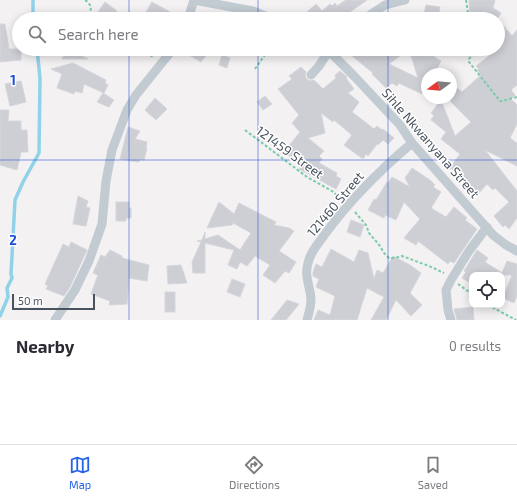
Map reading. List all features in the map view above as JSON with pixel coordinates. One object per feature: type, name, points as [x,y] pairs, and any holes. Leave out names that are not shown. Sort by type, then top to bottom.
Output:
[{"type":"street","points":[[190,12],[194,0],[256,12]]},
{"type":"street","points":[[373,12],[384,3],[405,0]]},
{"type":"street","points":[[55,320],[75,290],[89,261],[102,224],[107,173],[112,150],[126,110],[136,95],[168,56]]},
{"type":"street","points":[[311,75],[325,56]]},
{"type":"street","name":"Sihle Nkwanyana Street","points":[[336,56],[400,125],[412,143],[493,235],[517,251]]},
{"type":"street","name":"121460 Street","points":[[307,320],[311,300],[306,272],[308,261],[316,246],[348,205],[389,162],[412,143]]},
{"type":"street","points":[[451,320],[448,310],[446,290],[469,251],[487,227]]},
{"type":"path","points":[[85,0],[92,8],[91,12]]},
{"type":"path","points":[[466,0],[468,12]]},
{"type":"path","points":[[151,56],[162,64]]},
{"type":"path","points":[[255,69],[264,56]]},
{"type":"path","points":[[471,56],[469,62],[500,101],[517,97]]},
{"type":"path","name":"121459 Street","points":[[245,130],[307,177],[332,191],[348,205],[366,225],[368,233],[380,246],[384,253],[390,258],[402,256],[444,272],[451,280],[469,292]]},
{"type":"path","points":[[494,308],[516,320]]},
{"type":"building","points":[[346,0],[367,0],[350,12],[307,12],[316,4],[322,11],[330,4],[332,6],[335,3],[337,6]]},
{"type":"building","points":[[469,0],[495,0],[493,8],[499,12],[470,12]]},
{"type":"building","points":[[105,2],[117,11],[116,12],[98,12]]},
{"type":"building","points":[[152,2],[170,12],[146,12]]},
{"type":"building","points":[[426,5],[440,7],[439,12],[424,12]]},
{"type":"building","points":[[0,24],[5,24],[9,49],[12,49],[12,56],[21,56],[21,60],[0,62]]},
{"type":"building","points":[[505,28],[512,36],[517,30],[517,85],[511,90],[515,95],[511,99],[517,105],[517,124],[510,138],[517,143],[517,166],[485,150],[517,191],[517,218],[509,229],[505,225],[503,227],[494,216],[509,202],[495,188],[493,190],[487,184],[478,194],[459,178],[462,175],[450,168],[460,154],[441,139],[446,132],[431,120],[434,116],[431,113],[438,104],[443,104],[455,136],[471,122],[453,104],[457,104],[457,88],[462,92],[481,75],[477,70],[479,69],[476,66],[489,56],[505,56]]},
{"type":"building","points":[[64,56],[82,56],[88,59],[62,59]]},
{"type":"building","points":[[191,56],[206,56],[201,62]]},
{"type":"building","points":[[222,56],[230,58],[227,68],[219,65]]},
{"type":"building","points":[[352,56],[400,56],[389,64],[418,78],[411,56],[433,56],[441,61],[437,68],[421,68],[421,94],[399,83],[397,86],[392,83],[386,88],[372,74],[373,73]]},
{"type":"building","points":[[73,63],[106,80],[105,83],[108,85],[104,93],[84,84],[82,93],[75,91],[74,94],[57,88],[62,74],[51,69]]},
{"type":"building","points":[[301,67],[306,72],[305,77],[307,79],[310,81],[314,80],[323,89],[336,78],[335,75],[340,71],[347,77],[346,78],[354,89],[348,93],[359,102],[352,112],[374,129],[377,126],[394,138],[388,144],[383,140],[378,145],[377,144],[368,156],[366,154],[363,159],[344,145],[352,135],[334,120],[333,122],[321,113],[325,133],[308,138],[324,151],[319,156],[322,159],[319,163],[337,173],[336,176],[341,179],[336,189],[299,169],[301,166],[284,152],[300,132],[292,123],[299,115],[278,89],[292,79],[289,76]]},
{"type":"building","points":[[21,81],[26,102],[10,106],[5,84]]},
{"type":"building","points":[[103,93],[114,100],[109,107],[97,102]]},
{"type":"building","points":[[265,96],[272,104],[263,110],[257,102]]},
{"type":"building","points":[[155,98],[167,109],[156,120],[145,110]]},
{"type":"building","points":[[0,110],[9,110],[8,121],[21,121],[21,130],[27,130],[28,152],[21,152],[17,170],[0,165]]},
{"type":"building","points":[[128,127],[140,131],[135,139],[147,142],[144,160],[140,159],[139,162],[120,159]]},
{"type":"building","points":[[412,168],[430,180],[435,185],[433,187],[441,192],[431,208],[446,217],[454,207],[467,218],[465,220],[477,229],[454,263],[450,261],[448,264],[418,241],[416,245],[404,238],[420,219],[404,202],[396,220],[385,215],[384,218],[368,210],[374,199],[376,200],[387,182],[388,183],[392,177],[410,187],[405,178]]},
{"type":"building","points":[[78,196],[88,201],[86,207],[90,208],[86,226],[73,224]]},
{"type":"building","points":[[116,202],[129,202],[129,208],[131,208],[131,218],[126,218],[126,221],[116,221]]},
{"type":"building","points":[[219,202],[234,214],[239,203],[276,222],[274,225],[289,228],[294,231],[279,251],[296,262],[289,273],[285,271],[275,283],[263,275],[270,265],[255,256],[247,266],[240,262],[237,269],[228,265],[234,250],[205,243],[205,273],[193,273],[192,262],[201,242],[197,241],[202,240],[205,232],[205,239],[218,235],[240,250],[251,233],[233,223],[232,225],[207,228]]},
{"type":"building","points":[[351,220],[364,225],[360,237],[347,232]]},
{"type":"building","points":[[71,242],[87,250],[70,287],[64,296],[46,289],[48,286],[45,284],[63,244],[69,247]]},
{"type":"building","points":[[331,249],[354,262],[359,250],[368,253],[374,279],[377,270],[383,273],[393,256],[410,265],[421,273],[410,293],[422,305],[411,316],[396,300],[386,320],[371,320],[384,297],[367,288],[357,320],[314,320],[318,310],[330,315],[335,296],[316,287],[319,279],[313,276],[316,264],[322,267]]},
{"type":"building","points":[[110,250],[122,256],[122,258],[149,265],[147,281],[129,278],[127,304],[109,305],[110,301],[91,294],[98,275],[93,273],[101,255],[105,257]]},
{"type":"building","points":[[477,250],[488,258],[485,262],[500,272],[469,272],[469,282],[462,278],[466,272],[464,271]]},
{"type":"building","points":[[507,261],[517,264],[517,296],[514,303],[505,299],[505,293],[512,275],[505,275],[505,272],[502,272]]},
{"type":"building","points":[[181,265],[187,283],[168,284],[167,266]]},
{"type":"building","points":[[232,279],[245,284],[240,297],[227,292]]},
{"type":"building","points":[[165,292],[175,292],[175,312],[165,312]]},
{"type":"building","points":[[287,300],[299,304],[286,320],[271,320]]},
{"type":"building","points":[[473,308],[474,320],[457,320],[454,309]]},
{"type":"waterway","points":[[33,0],[33,12]]},
{"type":"waterway","points":[[0,316],[8,297],[7,288],[12,278],[15,200],[39,153],[40,78],[38,56]]}]
